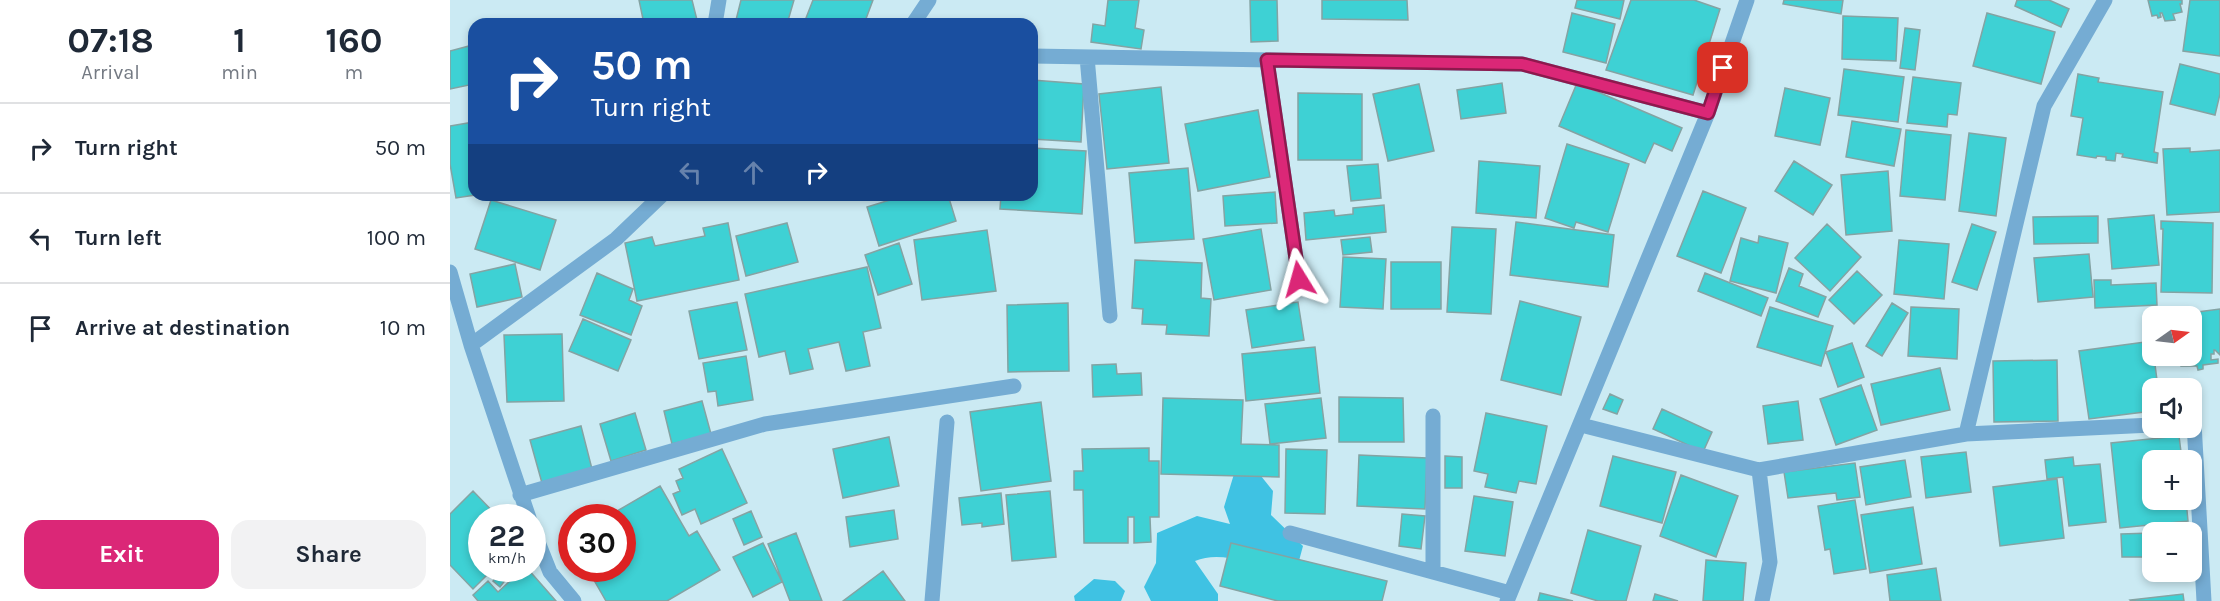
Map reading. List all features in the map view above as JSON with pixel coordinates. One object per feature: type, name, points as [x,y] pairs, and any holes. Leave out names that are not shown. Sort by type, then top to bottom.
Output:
[{"type":"street","points":[[716,18],[719,0]]},
{"type":"street","points":[[917,18],[929,0]]},
{"type":"street","points":[[1290,533],[1432,572],[1509,597],[1708,113],[1746,0]]},
{"type":"street","points":[[1966,434],[2044,106],[2105,0]]},
{"type":"street","points":[[1038,56],[1522,64],[1708,113]]},
{"type":"street","points":[[1087,57],[1110,316]]},
{"type":"street","points":[[1267,60],[1299,279]]},
{"type":"street","points":[[471,345],[616,239],[657,201]]},
{"type":"street","points":[[450,272],[471,345],[524,504]]},
{"type":"street","points":[[520,495],[765,424],[1014,386]]},
{"type":"street","points":[[1432,572],[1433,416]]},
{"type":"street","points":[[932,601],[947,422]]},
{"type":"street","points":[[1581,425],[1759,470],[1966,434],[2142,425]]},
{"type":"street","points":[[2195,438],[2204,601]]},
{"type":"street","points":[[1759,470],[1770,562],[1762,601]]},
{"type":"street","points":[[546,562],[550,572],[574,601]]},
{"type":"shaded area","points":[[1253,466],[1273,491],[1271,515],[1303,546],[1293,583],[1246,562],[1219,557],[1207,558],[1195,561],[1218,594],[1218,601],[1151,601],[1144,587],[1156,563],[1157,533],[1197,516],[1230,524],[1224,507],[1234,474]]},
{"type":"shaded area","points":[[1094,579],[1115,581],[1125,591],[1121,601],[1075,601],[1074,596]]},
{"type":"building","points":[[639,0],[692,0],[696,18],[643,18]]},
{"type":"building","points":[[741,0],[794,0],[789,18],[736,18]]},
{"type":"building","points":[[813,0],[873,0],[866,18],[806,18]]},
{"type":"building","points":[[1108,0],[1139,0],[1135,28],[1144,30],[1141,49],[1091,42],[1093,24],[1105,26]]},
{"type":"building","points":[[1250,0],[1277,0],[1278,41],[1251,42]]},
{"type":"building","points":[[1322,0],[1407,0],[1408,20],[1322,19]]},
{"type":"building","points":[[1577,0],[1624,0],[1620,19],[1575,8]]},
{"type":"building","points":[[1631,0],[1694,0],[1720,9],[1693,95],[1606,70]]},
{"type":"building","points":[[1784,0],[1843,0],[1841,14],[1783,4]]},
{"type":"building","points":[[2017,0],[2049,0],[2069,9],[2061,27],[2015,6]]},
{"type":"building","points":[[2148,0],[2182,0],[2180,4],[2182,12],[2173,14],[2175,20],[2165,21],[2162,13],[2158,18],[2157,15],[2152,16]]},
{"type":"building","points":[[2190,0],[2220,0],[2220,56],[2183,51]]},
{"type":"building","points":[[1572,13],[1615,24],[1606,63],[1563,52]]},
{"type":"building","points":[[1987,13],[2055,32],[2041,84],[1973,66]]},
{"type":"building","points":[[1843,16],[1898,18],[1896,61],[1842,59]]},
{"type":"building","points":[[1905,28],[1920,30],[1915,70],[1900,68]]},
{"type":"building","points":[[468,46],[468,85],[450,89],[450,51]]},
{"type":"building","points":[[2180,64],[2220,74],[2220,94],[2215,115],[2170,104]]},
{"type":"building","points":[[1844,69],[1904,77],[1898,122],[1838,115]]},
{"type":"building","points":[[2078,74],[2099,78],[2098,82],[2163,92],[2154,152],[2158,153],[2157,163],[2122,157],[2123,154],[2116,153],[2115,161],[2106,160],[2106,157],[2077,155],[2083,118],[2071,116]]},
{"type":"building","points":[[1913,77],[1961,83],[1957,115],[1948,114],[1947,127],[1907,123]]},
{"type":"building","points":[[1038,80],[1084,84],[1081,142],[1038,139]]},
{"type":"building","points":[[1502,83],[1506,113],[1461,119],[1457,90]]},
{"type":"building","points":[[1577,83],[1682,128],[1672,151],[1654,143],[1645,163],[1559,126]]},
{"type":"building","points":[[1419,84],[1434,151],[1388,161],[1373,94]]},
{"type":"building","points":[[1161,87],[1169,163],[1107,169],[1099,94]]},
{"type":"building","points":[[1785,88],[1830,98],[1820,145],[1775,136]]},
{"type":"building","points":[[1298,93],[1362,94],[1362,160],[1298,160]]},
{"type":"building","points":[[1258,110],[1270,177],[1198,191],[1185,124]]},
{"type":"building","points":[[1852,121],[1901,129],[1894,166],[1846,157]]},
{"type":"building","points":[[468,123],[468,196],[456,198],[450,164],[450,126]]},
{"type":"building","points":[[1906,130],[1951,135],[1945,200],[1900,196]]},
{"type":"building","points":[[1969,133],[2006,138],[1996,216],[1959,211]]},
{"type":"building","points":[[1567,144],[1629,164],[1608,232],[1576,222],[1574,228],[1545,218]]},
{"type":"building","points":[[1038,148],[1086,151],[1082,214],[1000,209],[1001,201],[1038,201]]},
{"type":"building","points":[[2190,148],[2190,152],[2220,150],[2220,212],[2167,215],[2163,149]]},
{"type":"building","points":[[1479,161],[1540,166],[1536,218],[1476,213]]},
{"type":"building","points":[[1794,161],[1832,185],[1813,215],[1775,191]]},
{"type":"building","points":[[1378,164],[1381,198],[1351,201],[1347,166]]},
{"type":"building","points":[[1188,168],[1194,239],[1135,243],[1129,173]]},
{"type":"building","points":[[1888,171],[1892,231],[1846,235],[1841,175]]},
{"type":"building","points":[[1703,191],[1746,208],[1721,273],[1677,256]]},
{"type":"building","points":[[1275,192],[1277,223],[1225,226],[1223,196]]},
{"type":"building","points":[[491,201],[556,220],[540,270],[475,249]]},
{"type":"building","points":[[886,201],[950,201],[956,221],[879,246],[867,207]]},
{"type":"building","points":[[1384,205],[1386,232],[1306,240],[1304,213],[1334,210],[1335,216],[1353,214],[1353,208]]},
{"type":"building","points":[[2154,215],[2159,265],[2112,269],[2108,219]]},
{"type":"building","points":[[2098,216],[2098,243],[2034,244],[2033,217]]},
{"type":"building","points":[[2161,221],[2213,223],[2212,293],[2161,292],[2163,229],[2161,229]]},
{"type":"building","points":[[1516,222],[1614,235],[1608,287],[1510,275]]},
{"type":"building","points":[[728,223],[739,280],[637,301],[625,243],[652,237],[655,246],[705,236],[703,228]]},
{"type":"building","points":[[787,223],[798,262],[746,276],[736,236]]},
{"type":"building","points":[[1827,224],[1861,257],[1830,291],[1795,258]]},
{"type":"building","points":[[1972,224],[1996,232],[1977,290],[1952,282]]},
{"type":"building","points":[[1452,227],[1496,229],[1491,314],[1447,312]]},
{"type":"building","points":[[1261,229],[1271,290],[1214,300],[1203,239]]},
{"type":"building","points":[[987,230],[996,291],[922,300],[914,240]]},
{"type":"building","points":[[1759,236],[1788,243],[1776,293],[1730,281],[1741,238],[1758,243]]},
{"type":"building","points":[[1370,237],[1372,252],[1343,255],[1341,240]]},
{"type":"building","points":[[1899,240],[1949,244],[1944,299],[1894,294]]},
{"type":"building","points":[[899,243],[912,284],[878,295],[865,255]]},
{"type":"building","points":[[2089,254],[2093,297],[2038,302],[2034,258]]},
{"type":"building","points":[[1343,257],[1386,259],[1383,309],[1340,307]]},
{"type":"building","points":[[1135,260],[1202,263],[1201,298],[1211,299],[1209,336],[1166,334],[1167,325],[1142,324],[1143,309],[1132,308]]},
{"type":"building","points":[[1391,262],[1441,262],[1441,309],[1391,309]]},
{"type":"building","points":[[515,264],[522,297],[477,307],[470,274]]},
{"type":"building","points":[[867,267],[881,328],[863,332],[870,366],[846,371],[839,342],[808,349],[813,369],[790,374],[785,351],[759,357],[745,294]]},
{"type":"building","points":[[1789,268],[1803,274],[1799,286],[1826,297],[1818,317],[1776,301]]},
{"type":"building","points":[[1857,271],[1882,295],[1854,324],[1829,300]]},
{"type":"building","points":[[597,273],[633,289],[629,300],[642,306],[631,335],[580,315]]},
{"type":"building","points":[[1705,273],[1768,298],[1761,316],[1698,291]]},
{"type":"building","points":[[2094,280],[2111,280],[2111,285],[2156,283],[2157,305],[2095,308]]},
{"type":"building","points":[[1520,301],[1581,317],[1561,395],[1501,380]]},
{"type":"building","points":[[737,302],[747,350],[699,359],[689,311]]},
{"type":"building","points":[[1298,302],[1304,340],[1252,348],[1246,310]]},
{"type":"building","points":[[1068,303],[1069,371],[1008,372],[1007,305]]},
{"type":"building","points":[[1892,303],[1908,313],[1882,356],[1866,346]]},
{"type":"building","points":[[1770,307],[1833,326],[1821,366],[1757,347]]},
{"type":"building","points":[[1911,307],[1959,309],[1957,359],[1908,356]]},
{"type":"building","points":[[2220,309],[2220,355],[2214,350],[2211,360],[2218,359],[2218,363],[2203,365],[2203,369],[2198,370],[2197,366],[2202,366],[2202,311]]},
{"type":"building","points":[[583,319],[631,340],[618,371],[569,351]]},
{"type":"building","points":[[562,334],[564,401],[507,402],[504,335]]},
{"type":"building","points":[[2142,342],[2142,366],[2155,366],[2157,378],[2142,378],[2142,412],[2089,419],[2079,351]]},
{"type":"building","points":[[1852,343],[1864,377],[1838,387],[1826,352]]},
{"type":"building","points":[[1315,347],[1320,393],[1246,401],[1242,354]]},
{"type":"building","points":[[746,356],[753,400],[718,406],[716,391],[708,392],[703,363]]},
{"type":"building","points":[[2057,360],[2058,421],[1994,422],[1993,361]]},
{"type":"building","points":[[1116,364],[1117,374],[1141,373],[1142,395],[1093,397],[1092,365]]},
{"type":"building","points":[[1940,368],[1950,410],[1881,425],[1871,384]]},
{"type":"building","points":[[1861,385],[1877,430],[1836,445],[1820,399]]},
{"type":"building","points":[[1610,394],[1623,400],[1617,414],[1603,409]]},
{"type":"building","points":[[1339,397],[1403,398],[1404,442],[1339,442]]},
{"type":"building","points":[[1163,398],[1243,400],[1241,444],[1279,445],[1279,477],[1161,474]]},
{"type":"building","points":[[1321,398],[1326,438],[1270,444],[1265,404]]},
{"type":"building","points":[[702,401],[711,434],[672,444],[664,411]]},
{"type":"building","points":[[1798,401],[1803,440],[1768,444],[1763,406]]},
{"type":"building","points":[[1041,402],[1051,481],[981,491],[970,412]]},
{"type":"building","points":[[1662,409],[1712,432],[1703,452],[1653,429]]},
{"type":"building","points":[[635,413],[646,450],[611,461],[600,424]]},
{"type":"building","points":[[1486,413],[1547,426],[1536,484],[1519,481],[1516,493],[1485,487],[1488,474],[1474,471]]},
{"type":"building","points":[[581,426],[592,469],[542,483],[530,440]]},
{"type":"building","points":[[889,437],[899,486],[843,498],[833,449]]},
{"type":"building","points":[[2179,438],[2181,450],[2142,450],[2142,510],[2187,510],[2188,521],[2142,522],[2142,526],[2120,528],[2111,443]]},
{"type":"building","points":[[1149,448],[1149,461],[1159,461],[1159,517],[1150,517],[1151,542],[1134,543],[1134,517],[1128,517],[1128,543],[1084,543],[1083,490],[1074,490],[1074,471],[1083,471],[1082,449]]},
{"type":"building","points":[[722,449],[747,503],[701,524],[695,509],[682,515],[673,494],[680,491],[676,481],[683,478],[679,469]]},
{"type":"building","points":[[1286,449],[1327,450],[1325,514],[1285,513]]},
{"type":"building","points":[[1966,452],[1971,492],[1926,498],[1921,457]]},
{"type":"building","points":[[1359,455],[1427,458],[1425,509],[1357,506]]},
{"type":"building","points":[[1445,456],[1462,457],[1462,488],[1445,488]]},
{"type":"building","points":[[1613,456],[1676,472],[1662,523],[1600,506]]},
{"type":"building","points":[[2073,457],[2074,466],[2100,464],[2106,522],[2069,526],[2063,477],[2047,479],[2045,460]]},
{"type":"building","points":[[1905,460],[1911,497],[1866,505],[1860,467]]},
{"type":"building","points":[[1855,463],[1860,497],[1837,500],[1836,493],[1788,498],[1784,472]]},
{"type":"building","points":[[1681,475],[1738,496],[1716,557],[1660,536]]},
{"type":"building","points":[[2057,479],[2064,538],[2000,546],[1993,487]]},
{"type":"building","points":[[660,486],[689,536],[697,531],[720,570],[667,601],[606,601],[595,582],[636,582],[636,504],[629,504]]},
{"type":"building","points":[[473,491],[486,504],[468,504],[468,582],[480,582],[473,589],[450,565],[450,514]]},
{"type":"building","points":[[1050,491],[1056,557],[1012,561],[1006,495]]},
{"type":"building","points":[[1001,493],[1004,524],[982,527],[982,523],[962,525],[959,498]]},
{"type":"building","points":[[1474,496],[1513,502],[1505,556],[1465,551]]},
{"type":"building","points":[[1855,500],[1866,569],[1834,574],[1830,549],[1825,550],[1818,506]]},
{"type":"building","points":[[1913,507],[1922,564],[1870,573],[1861,515]]},
{"type":"building","points":[[894,510],[898,539],[850,547],[846,517]]},
{"type":"building","points":[[751,511],[762,537],[744,545],[733,519]]},
{"type":"building","points":[[1402,514],[1425,516],[1421,549],[1399,546]]},
{"type":"building","points":[[1588,530],[1641,546],[1626,601],[1598,601],[1571,593]]},
{"type":"building","points":[[796,533],[822,601],[790,601],[768,544]]},
{"type":"building","points":[[2142,533],[2142,557],[2122,557],[2121,534]]},
{"type":"building","points":[[763,543],[782,582],[753,597],[733,557]]},
{"type":"building","points":[[1231,543],[1387,581],[1382,601],[1278,601],[1220,586]]},
{"type":"building","points":[[1706,560],[1746,563],[1743,601],[1703,601]]},
{"type":"building","points":[[1936,568],[1941,601],[1890,601],[1887,575]]},
{"type":"building","points":[[883,571],[905,601],[843,601]]},
{"type":"building","points":[[487,582],[498,592],[509,582],[539,582],[556,601],[478,601],[473,595]]},
{"type":"building","points":[[494,582],[504,582],[500,587]]},
{"type":"building","points":[[1540,593],[1573,601],[1538,601]]},
{"type":"building","points":[[1655,594],[1678,601],[1653,601]]},
{"type":"building","points":[[2183,594],[2184,601],[2130,600]]},
{"type":"route","points":[[1299,279],[1267,60],[1522,64],[1708,113],[1723,68]]}]
